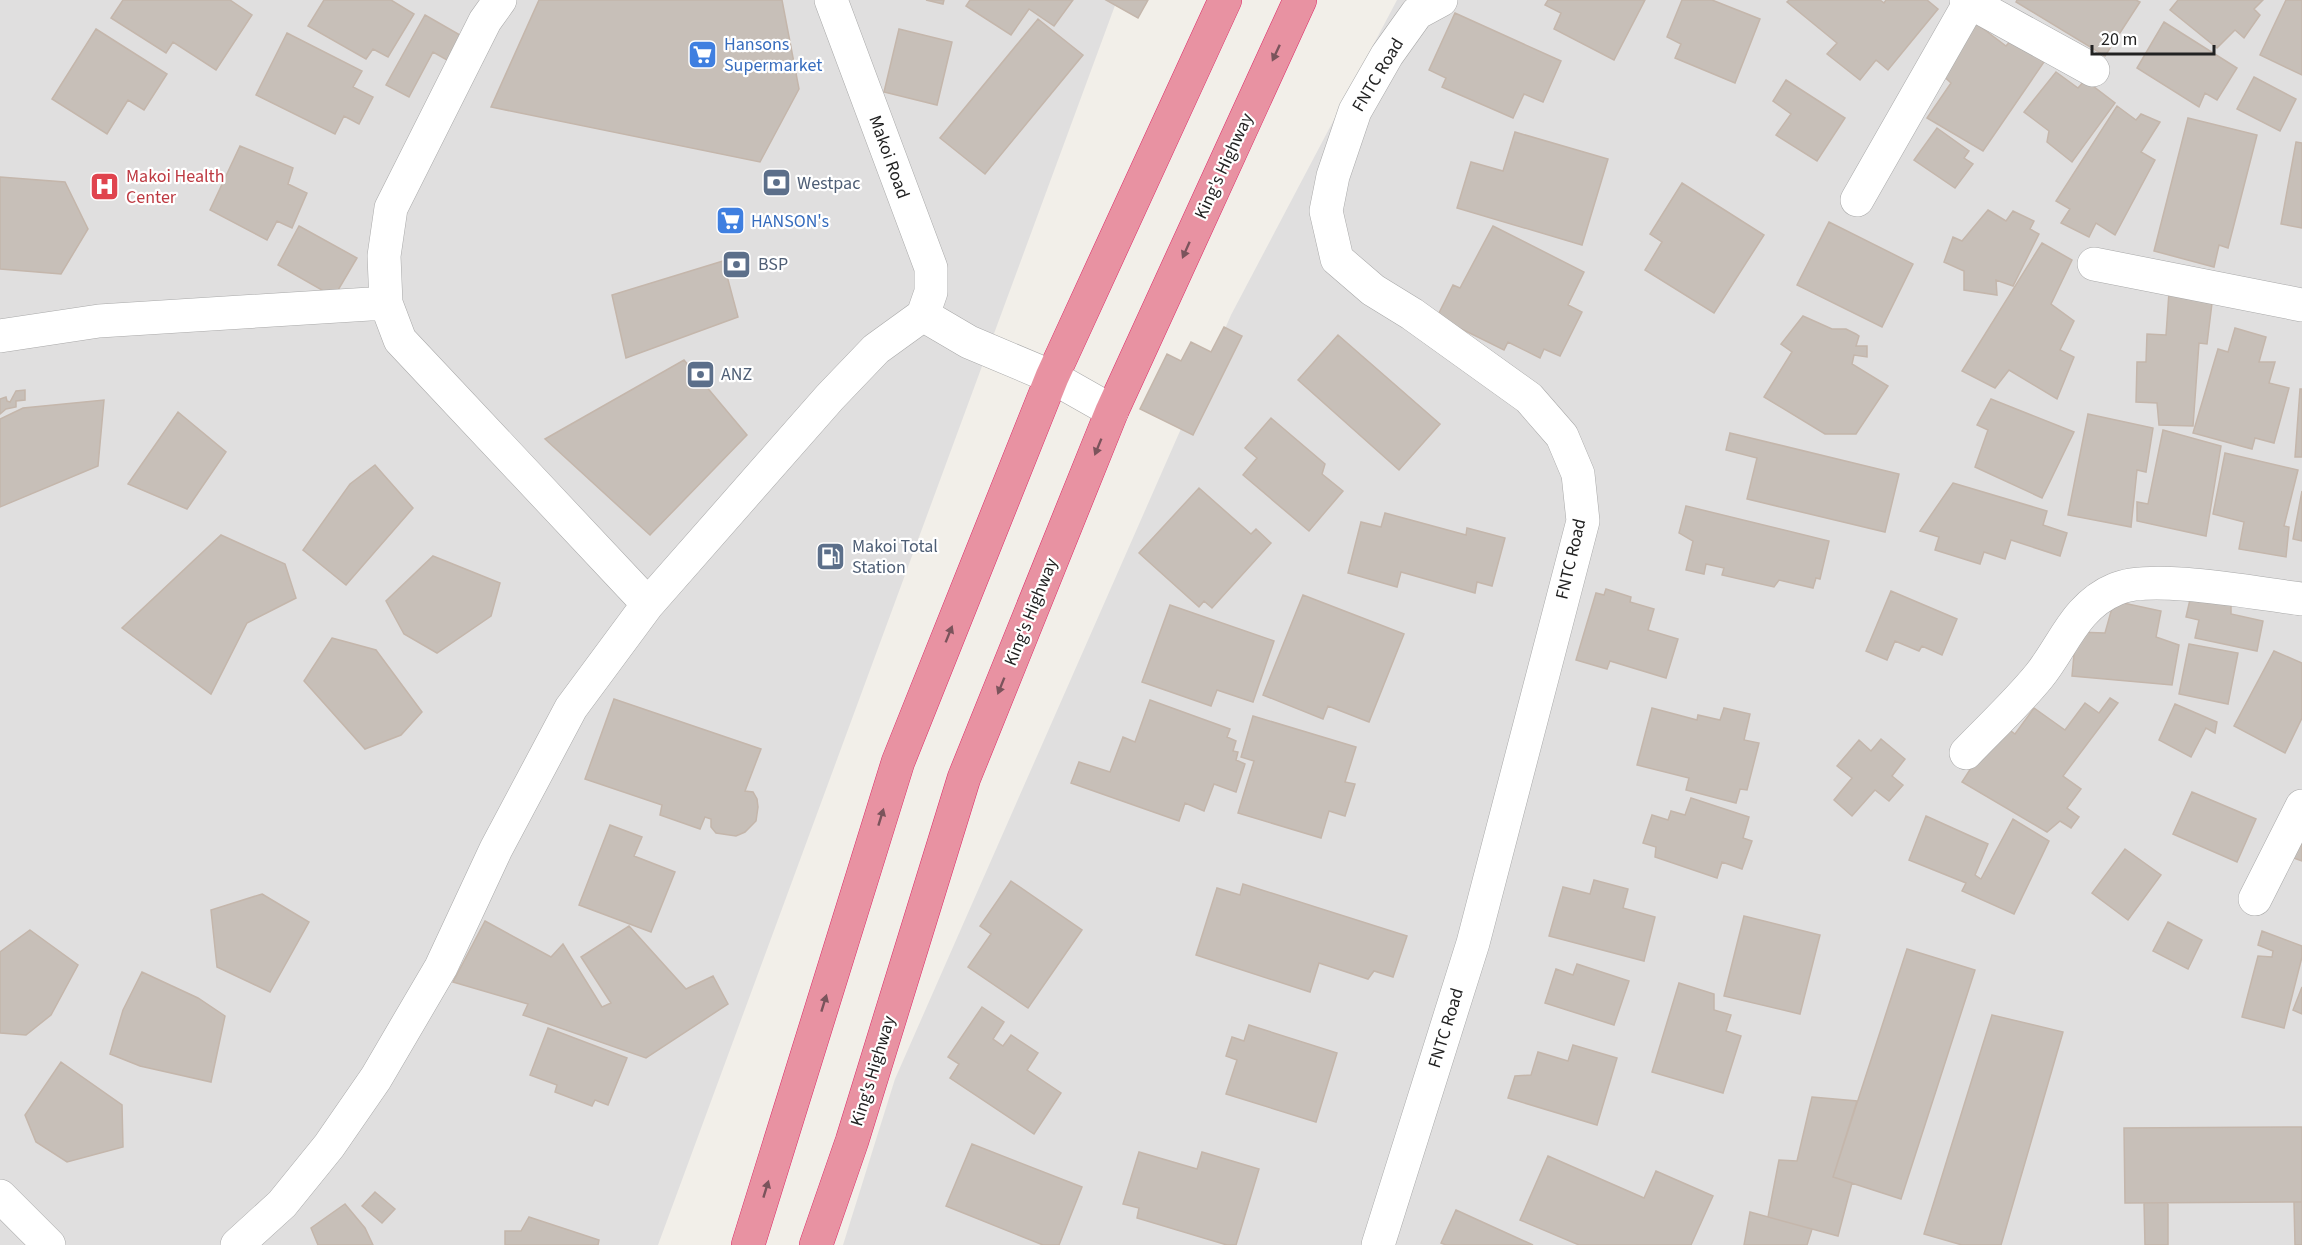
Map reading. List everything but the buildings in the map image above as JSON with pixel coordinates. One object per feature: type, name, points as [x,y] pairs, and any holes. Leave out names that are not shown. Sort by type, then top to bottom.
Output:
[{"type":"highway","points":[[748,1245],[898,762],[1052,377],[1225,0]]},
{"type":"highway","name":"King's Highway","points":[[816,1245],[855,1130],[964,778],[1112,411],[1300,0]]},
{"type":"street","points":[[500,0],[485,21],[392,208],[384,256],[386,303],[400,340],[648,604]]},
{"type":"street","name":"Makoi Road","points":[[831,0],[931,268],[931,292],[923,315]]},
{"type":"street","name":"FNTC Road","points":[[1378,1245],[1473,942],[1583,521],[1578,474],[1562,436],[1529,398],[1422,321],[1373,290],[1338,259],[1326,211],[1333,176],[1355,111],[1387,55],[1417,13],[1442,0]]},
{"type":"street","points":[[1857,200],[1968,1],[2093,70]]},
{"type":"street","points":[[2094,264],[2302,305]]},
{"type":"street","points":[[0,336],[99,321],[386,303]]},
{"type":"street","points":[[237,1245],[282,1204],[329,1146],[376,1078],[441,967],[496,849],[571,708],[648,604],[876,349],[923,315],[969,342],[1052,377],[1112,411]]},
{"type":"street","points":[[1966,753],[2039,676],[2076,618],[2096,601],[2117,588],[2139,584],[2168,583],[2302,599]]},
{"type":"street","points":[[2255,899],[2302,806]]},
{"type":"street","points":[[0,1196],[49,1245]]},
{"type":"shaded area","points":[[0,0],[1117,0],[658,1245],[0,1245]]},
{"type":"shaded area","points":[[1397,0],[2302,0],[2302,1245],[843,1245],[895,1079],[1231,315]]},
{"type":"place","name":"Hansons Supermarket","points":[[703,54]]},
{"type":"place","name":"Westpac","points":[[776,183]]},
{"type":"place","name":"Makoi Health Center","points":[[105,186]]},
{"type":"place","name":"HANSON's","points":[[730,221]]},
{"type":"place","name":"BSP","points":[[737,264]]},
{"type":"place","name":"ANZ","points":[[700,374]]},
{"type":"place","name":"Makoi Total Station","points":[[831,556]]}]
